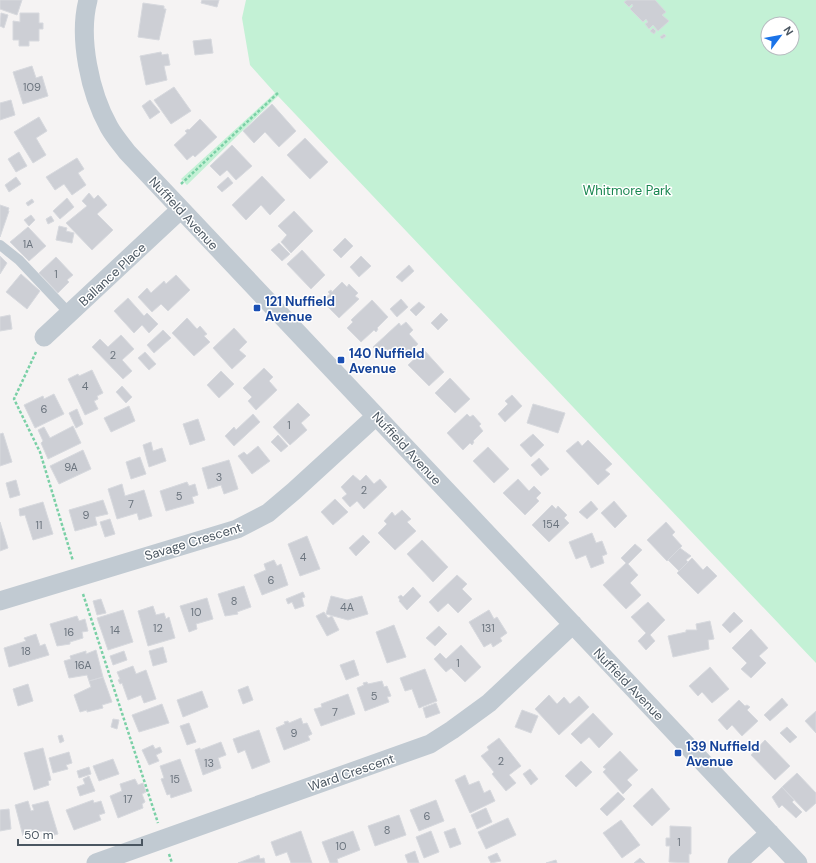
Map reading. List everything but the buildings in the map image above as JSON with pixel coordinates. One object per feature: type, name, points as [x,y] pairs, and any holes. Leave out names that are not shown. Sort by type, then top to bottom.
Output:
[{"type":"street","name":"Nuffield Avenue","points":[[88,0],[83,26],[86,54],[98,100],[109,127],[127,152],[174,204],[798,863]]},
{"type":"street","name":"Ballance Place","points":[[44,337],[70,314],[174,204]]},
{"type":"street","name":"Savage Crescent","points":[[0,601],[237,529],[268,513],[376,416]]},
{"type":"street","name":"Ward Crescent","points":[[96,863],[430,744],[489,703],[573,624]]},
{"type":"street","points":[[737,863],[770,833]]},
{"type":"lane","points":[[0,245],[23,264],[70,314]]},
{"type":"path","points":[[174,204],[279,92]]},
{"type":"path","points":[[44,337],[31,359],[14,399],[40,452],[73,562],[80,576],[82,591],[161,839],[172,863]]},
{"type":"green space","name":"Whitmore Park","points":[[246,0],[816,0],[816,663],[278,96],[187,185],[181,179],[275,93],[250,65],[242,18]]},
{"type":"place","name":"121 Nuffield Avenue","points":[[257,308]]},
{"type":"place","name":"140 Nuffield Avenue","points":[[341,360]]},
{"type":"place","name":"139 Nuffield Avenue","points":[[678,753]]}]
